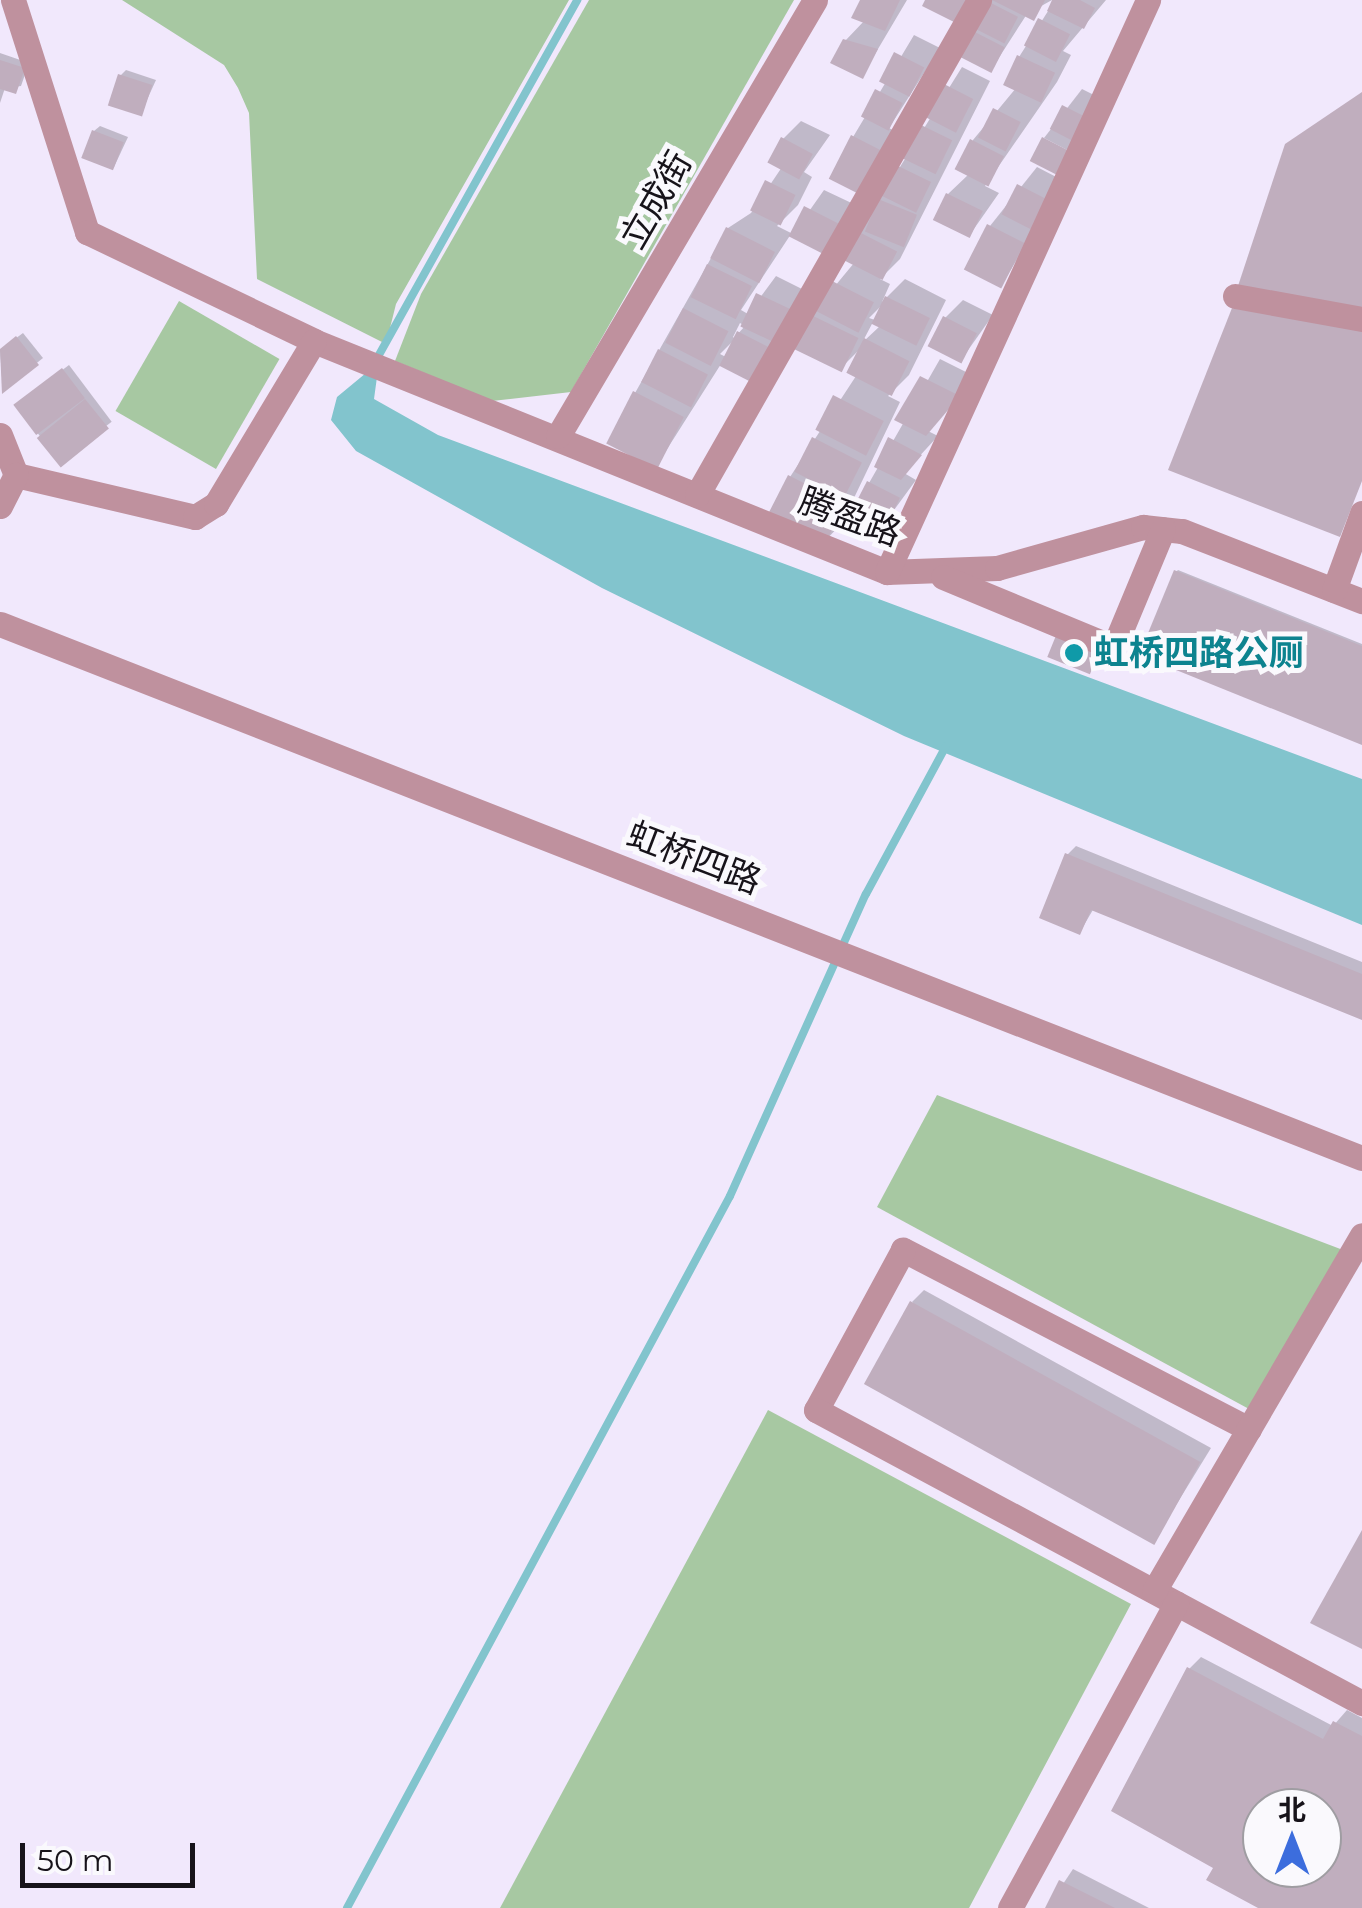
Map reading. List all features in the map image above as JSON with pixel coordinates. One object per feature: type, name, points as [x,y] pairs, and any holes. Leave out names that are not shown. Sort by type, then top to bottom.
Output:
[{"type":"street","name":"立成街","points":[[558,436],[814,0]]},
{"type":"street","points":[[697,495],[979,0]]},
{"type":"street","points":[[887,572],[1148,0]]},
{"type":"street","name":"腾盈路","points":[[9,11],[87,232],[314,341],[558,436],[887,572],[943,577],[1104,532],[1162,529],[1362,601]]},
{"type":"street","points":[[1236,296],[1362,319]]},
{"type":"street","points":[[16,475],[195,516],[216,504],[314,341]]},
{"type":"street","points":[[0,435],[16,475],[0,506]]},
{"type":"street","points":[[1334,590],[1362,513]]},
{"type":"street","points":[[943,577],[1111,644],[1162,529]]},
{"type":"street","name":"虹桥四路","points":[[0,624],[1362,1158]]},
{"type":"street","points":[[1010,1908],[1249,1429],[1362,1235]]},
{"type":"street","points":[[1249,1429],[903,1250],[816,1410],[1362,1703]]},
{"type":"green space","points":[[122,0],[569,0],[396,304],[386,344],[257,279],[249,113],[238,88],[224,65]]},
{"type":"green space","points":[[589,0],[794,0],[571,392],[492,401],[395,361],[421,294]]},
{"type":"green space","points":[[179,301],[279,359],[216,469],[116,411]]},
{"type":"green space","points":[[937,1095],[1343,1250],[1249,1409],[877,1207]]},
{"type":"green space","points":[[768,1410],[1131,1604],[969,1908],[500,1908]]},
{"type":"water","points":[[366,373],[377,377],[374,399],[438,435],[1362,779],[1362,925],[904,736],[602,588],[356,451],[331,420],[337,397]]},
{"type":"building","points":[[860,0],[900,0],[885,31],[851,18]]},
{"type":"building","points":[[925,0],[968,0],[956,23],[922,6]]},
{"type":"building","points":[[985,0],[1018,17],[1004,44],[971,27]]},
{"type":"building","points":[[992,0],[1045,0],[1034,21]]},
{"type":"building","points":[[1052,0],[1080,0],[1095,8],[1084,29],[1047,11]]},
{"type":"building","points":[[1038,18],[1070,34],[1056,62],[1024,46]]},
{"type":"building","points":[[969,29],[1005,47],[991,73],[956,55]]},
{"type":"building","points":[[843,39],[878,49],[863,79],[830,63]]},
{"type":"building","points":[[894,52],[924,67],[909,97],[879,81]]},
{"type":"building","points":[[1017,55],[1055,73],[1041,103],[1003,85]]},
{"type":"building","points":[[0,60],[25,68],[16,94],[0,89]]},
{"type":"building","points":[[118,74],[152,85],[142,117],[108,105]]},
{"type":"building","points":[[942,83],[973,99],[956,133],[925,117]]},
{"type":"building","points":[[875,89],[903,103],[889,131],[861,117]]},
{"type":"building","points":[[1362,92],[1362,311],[1237,289],[1285,144]]},
{"type":"building","points":[[1062,105],[1090,119],[1077,143],[1050,129]]},
{"type":"building","points":[[993,108],[1021,122],[1006,151],[978,137]]},
{"type":"building","points":[[919,124],[952,140],[936,174],[902,158]]},
{"type":"building","points":[[92,130],[124,142],[113,170],[81,158]]},
{"type":"building","points":[[851,135],[882,151],[860,195],[829,179]]},
{"type":"building","points":[[781,137],[813,154],[799,180],[767,163]]},
{"type":"building","points":[[1042,137],[1072,152],[1060,176],[1030,161]]},
{"type":"building","points":[[970,139],[1004,156],[988,187],[955,169]]},
{"type":"building","points":[[896,165],[931,182],[916,213],[881,196]]},
{"type":"building","points":[[765,180],[796,195],[781,225],[750,211]]},
{"type":"building","points":[[1017,184],[1048,200],[1033,230],[1002,214]]},
{"type":"building","points":[[946,193],[983,211],[970,238],[933,220]]},
{"type":"building","points":[[878,199],[917,215],[904,247],[865,231]]},
{"type":"building","points":[[804,206],[844,226],[829,257],[789,236]]},
{"type":"building","points":[[987,224],[1024,243],[1001,289],[964,269]]},
{"type":"building","points":[[726,227],[775,252],[759,283],[710,258]]},
{"type":"building","points":[[857,231],[897,251],[883,280],[842,260]]},
{"type":"building","points":[[707,264],[752,286],[736,319],[691,297]]},
{"type":"building","points":[[832,281],[874,302],[858,333],[817,311]]},
{"type":"building","points":[[756,293],[792,310],[777,343],[740,327]]},
{"type":"building","points":[[885,296],[930,318],[916,346],[871,324]]},
{"type":"building","points":[[683,308],[728,331],[711,366],[665,343]]},
{"type":"building","points":[[1232,308],[1362,329],[1362,481],[1340,537],[1168,470]]},
{"type":"building","points":[[809,314],[858,338],[842,372],[792,348]]},
{"type":"building","points":[[943,316],[977,333],[961,364],[928,346]]},
{"type":"building","points":[[737,331],[773,349],[755,384],[719,366]]},
{"type":"building","points":[[16,336],[39,365],[2,394],[0,349]]},
{"type":"building","points":[[864,338],[909,361],[892,396],[846,373]]},
{"type":"building","points":[[658,349],[708,374],[691,407],[641,382]]},
{"type":"building","points":[[62,368],[85,398],[36,435],[13,405]]},
{"type":"building","points":[[920,376],[960,396],[926,436],[894,420]]},
{"type":"building","points":[[633,391],[684,417],[657,469],[606,444]]},
{"type":"building","points":[[833,395],[884,421],[866,456],[815,430]]},
{"type":"building","points":[[85,399],[109,429],[61,468],[37,438]]},
{"type":"building","points":[[812,437],[862,462],[844,497],[794,472]]},
{"type":"building","points":[[888,437],[922,455],[901,480],[874,467]]},
{"type":"building","points":[[788,475],[845,504],[825,544],[768,515]]},
{"type":"building","points":[[867,481],[900,498],[886,525],[853,508]]},
{"type":"building","points":[[1174,570],[1362,646],[1362,745],[1139,655]]},
{"type":"building","name":"虹桥四路公厕","points":[[1057,633],[1100,650],[1090,674],[1047,657]]},
{"type":"building","points":[[1065,853],[1362,974],[1362,1020],[1091,910],[1080,935],[1039,918]]},
{"type":"building","points":[[910,1301],[1200,1462],[1154,1545],[864,1384]]},
{"type":"building","points":[[1362,1530],[1362,1649],[1310,1623]]},
{"type":"building","points":[[1187,1667],[1323,1739],[1333,1721],[1362,1736],[1362,1908],[1258,1908],[1206,1880],[1213,1868],[1111,1811]]},
{"type":"building","points":[[1059,1880],[1115,1908],[1045,1908]]},
{"type":"waterway","points":[[375,362],[577,0]]},
{"type":"waterway","points":[[347,1908],[730,1196],[866,894],[946,746]]},
{"type":"place","name":"虹桥四路公厕","points":[[1074,653]]}]
